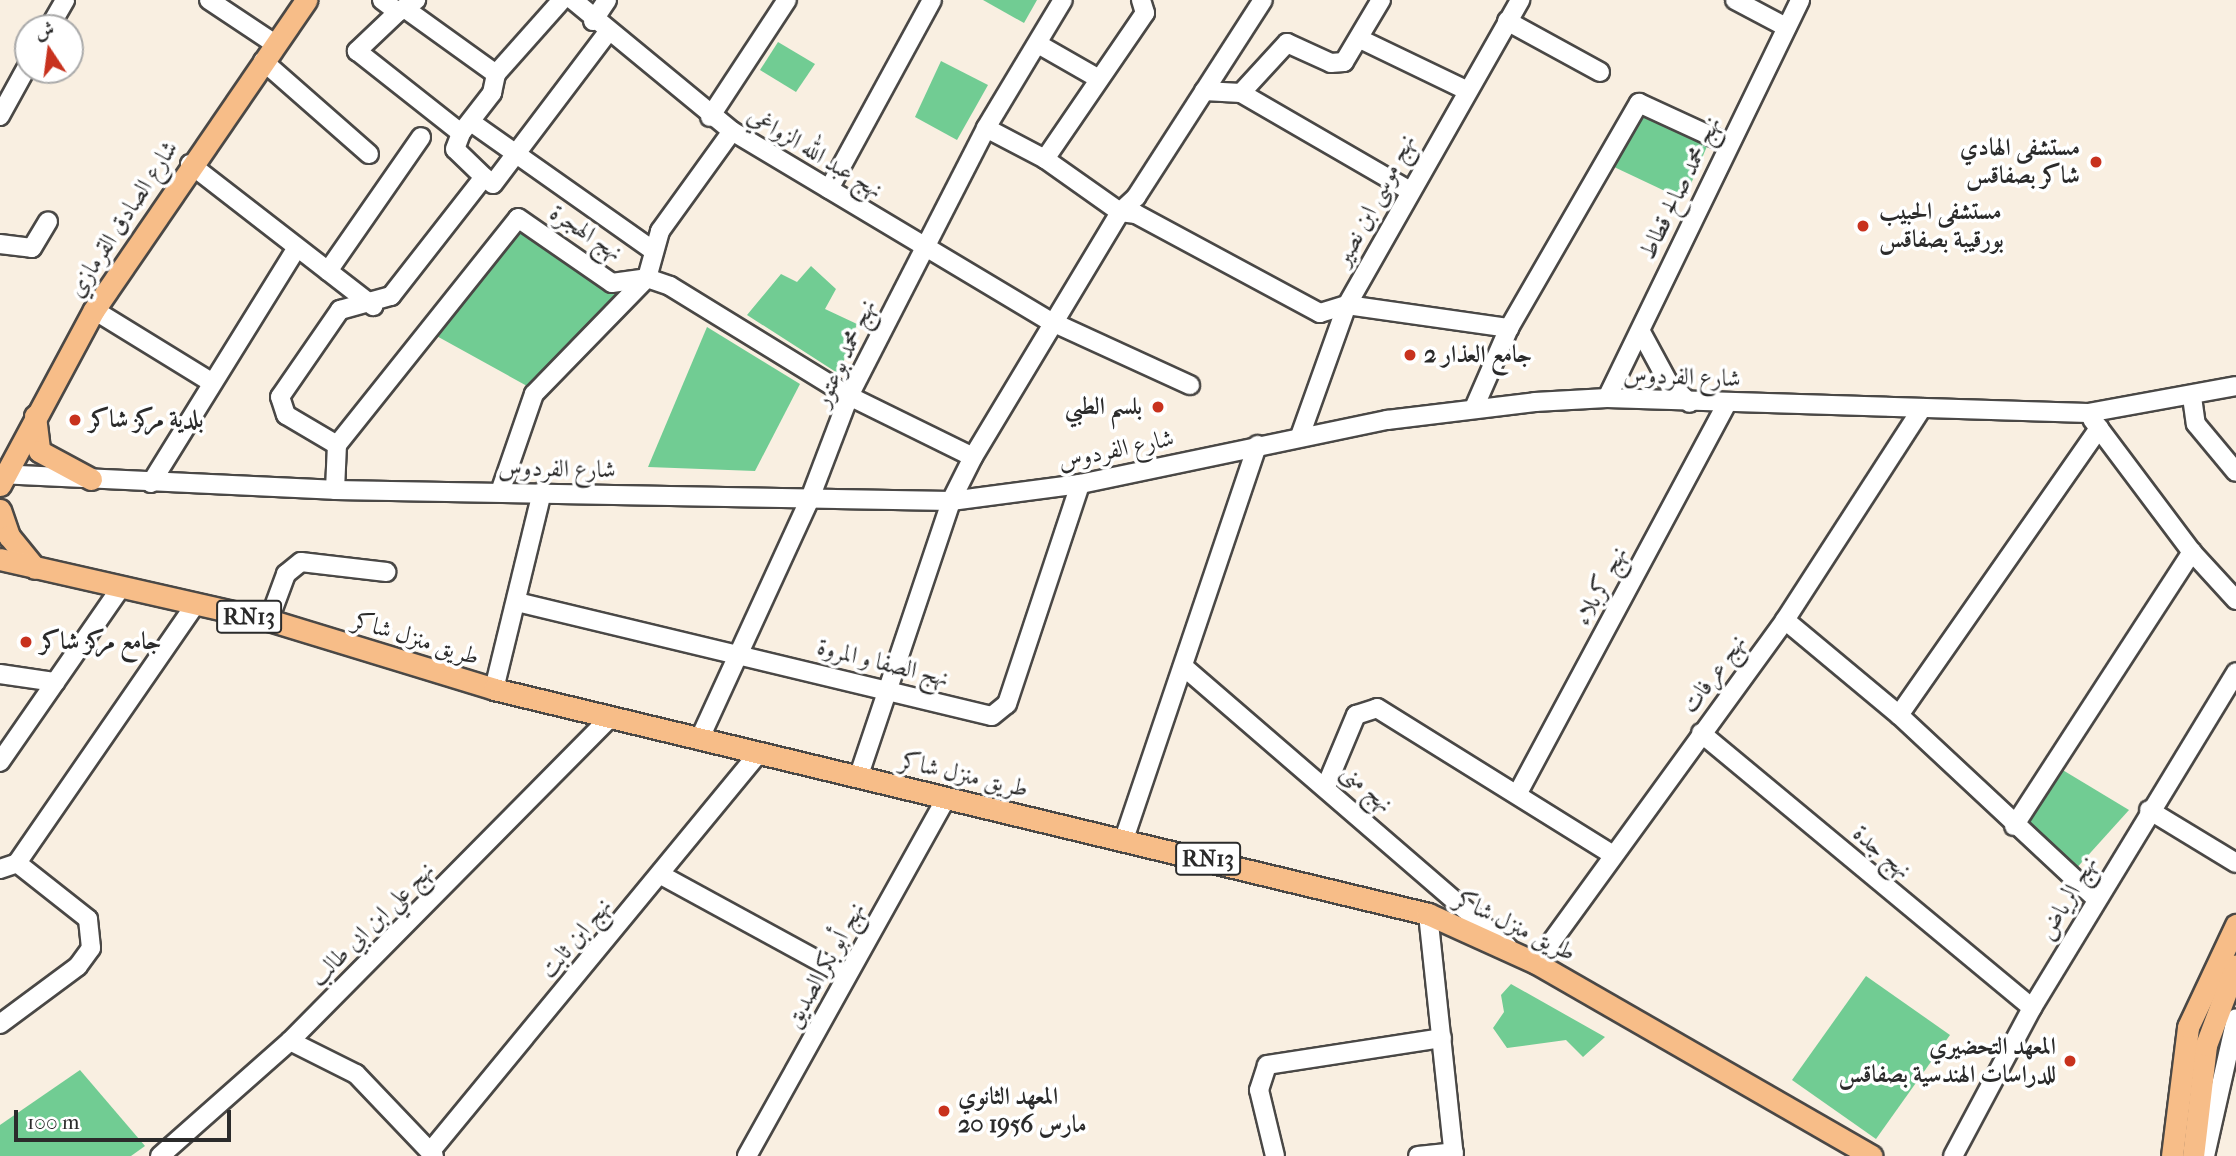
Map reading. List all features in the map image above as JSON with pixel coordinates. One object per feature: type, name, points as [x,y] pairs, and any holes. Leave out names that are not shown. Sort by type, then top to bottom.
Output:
[{"type":"main road","name":"شارع الصادق القرمازي","points":[[2,478],[94,310],[190,164],[305,1]]},
{"type":"main road","points":[[35,416],[39,452],[91,479]]},
{"type":"main road","points":[[0,510],[9,536],[32,567]]},
{"type":"main road","name":"طريق منزل شاكر","points":[[0,559],[120,590],[269,621],[494,689],[610,718],[1429,914],[1536,963],[1872,1156]]},
{"type":"main road","points":[[0,569],[32,567]]},
{"type":"main road","points":[[2172,1156],[2188,1027],[2236,925]]},
{"type":"main road","points":[[2193,1156],[2206,1045],[2236,965]]},
{"type":"street","points":[[209,0],[269,53],[369,154]]},
{"type":"street","points":[[382,0],[407,8],[496,74]]},
{"type":"street","points":[[562,0],[496,74],[492,93],[466,127],[454,149],[493,184],[607,33]]},
{"type":"street","name":"نهج عبد الله الزواغي","points":[[573,0],[607,33],[710,117],[732,131],[923,248],[1050,321],[1190,385]]},
{"type":"street","points":[[593,20],[607,0]]},
{"type":"street","points":[[710,117],[787,0]]},
{"type":"street","points":[[829,189],[932,0]]},
{"type":"street","name":"نهج محمد بوعتور","points":[[699,740],[809,501],[849,396],[986,128],[1063,0]]},
{"type":"street","points":[[1045,159],[1145,13],[1141,0]]},
{"type":"street","points":[[858,778],[893,687],[951,501],[973,457],[1050,321],[1119,212],[1136,197],[1263,0]]},
{"type":"street","points":[[1241,93],[1287,43],[1331,63],[1344,62],[1381,0]]},
{"type":"street","name":"نهج موسى ابن نصير","points":[[1300,436],[1347,305],[1464,89],[1520,0]]},
{"type":"street","points":[[1735,0],[1786,27]]},
{"type":"street","name":"نهج محمد صالح قطاط","points":[[1606,398],[1800,0]]},
{"type":"street","points":[[407,8],[357,51],[466,127],[516,156],[654,251]]},
{"type":"street","points":[[1507,21],[1600,72]]},
{"type":"street","points":[[1360,39],[1464,89]]},
{"type":"street","points":[[1038,44],[1099,79]]},
{"type":"street","points":[[0,116],[18,84]]},
{"type":"street","points":[[1204,91],[1241,93],[1408,190]]},
{"type":"street","points":[[1474,408],[1509,328],[1639,103],[1728,144]]},
{"type":"street","points":[[986,128],[1045,159],[1119,212],[1136,214],[1320,313],[1347,305],[1509,328]]},
{"type":"street","points":[[500,492],[534,394],[647,278],[660,231],[732,131]]},
{"type":"street","points":[[328,271],[421,137]]},
{"type":"street","points":[[190,164],[373,306]]},
{"type":"street","points":[[335,490],[337,445],[286,415],[280,397],[340,310],[373,306],[391,296],[484,177]]},
{"type":"street","name":"نهج الهجرة","points":[[337,445],[518,218],[612,283],[647,278],[670,286],[849,396],[973,457]]},
{"type":"street","points":[[0,244],[32,248],[48,221]]},
{"type":"street","points":[[151,483],[296,248]]},
{"type":"street","points":[[94,310],[211,382]]},
{"type":"street","points":[[1640,332],[1668,382],[1690,403]]},
{"type":"street","name":"شارع الفردوس","points":[[2,478],[91,479],[335,490],[542,492],[809,501],[951,501],[1080,484],[1300,436],[1474,408],[1606,398],[1726,405],[2088,413],[2192,397],[2236,386]]},
{"type":"street","points":[[2192,397],[2196,424],[2236,472]]},
{"type":"street","name":"نهج كربلاء","points":[[1518,791],[1726,405]]},
{"type":"street","name":"نهج عرفات","points":[[1536,963],[1612,854],[1784,620],[1922,408]]},
{"type":"street","points":[[2088,413],[2192,552],[2236,600]]},
{"type":"street","points":[[1899,715],[2099,428]]},
{"type":"street","points":[[1124,839],[1257,445]]},
{"type":"street","name":"نهج الصفا و المروة","points":[[517,602],[737,654],[893,687],[992,716],[1007,704],[1080,484]]},
{"type":"street","points":[[494,689],[542,492]]},
{"type":"street","points":[[2014,826],[2192,552]]},
{"type":"street","points":[[269,621],[286,573],[301,562],[386,572]]},
{"type":"street","points":[[0,762],[120,590]]},
{"type":"street","points":[[0,1024],[78,966],[92,948],[88,919],[8,866],[194,606]]},
{"type":"street","points":[[1784,620],[1899,715],[2014,826],[2096,899]]},
{"type":"street","name":"نهج منى","points":[[1184,667],[1327,784],[1513,951]]},
{"type":"street","name":"نهج الرياض","points":[[1953,1156],[2032,1008],[2149,810],[2236,672]]},
{"type":"street","points":[[0,674],[55,682]]},
{"type":"street","points":[[1327,784],[1356,715],[1377,708],[1518,791],[1612,854]]},
{"type":"street","name":"نهج علي ابن ابي طالب","points":[[160,1156],[290,1041],[610,718]]},
{"type":"street","name":"نهج جدة","points":[[1701,733],[2032,1008]]},
{"type":"street","name":"نهج ابن ثابت","points":[[432,1154],[758,754]]},
{"type":"street","name":"نهج أبو بكر الصديق","points":[[747,1156],[946,798]]},
{"type":"street","points":[[2149,810],[2236,863]]},
{"type":"street","points":[[661,875],[846,976]]},
{"type":"street","points":[[1418,1156],[1454,1154],[1429,914]]},
{"type":"street","points":[[2205,1156],[2236,1018]]},
{"type":"street","points":[[1275,1156],[1259,1090],[1267,1065],[1442,1038]]},
{"type":"street","points":[[290,1041],[356,1074],[432,1154]]},
{"type":"green space","points":[[983,0],[1037,0],[1024,23]]},
{"type":"green space","points":[[778,42],[815,64],[796,92],[760,70]]},
{"type":"green space","points":[[941,61],[988,85],[957,140],[915,117]]},
{"type":"green space","points":[[1642,113],[1708,144],[1684,200],[1612,166]]},
{"type":"green space","points":[[519,227],[619,296],[527,386],[433,334]]},
{"type":"green space","points":[[811,266],[836,289],[825,309],[857,324],[839,374],[747,315],[781,274],[797,282]]},
{"type":"green space","points":[[707,327],[800,384],[755,471],[648,467]]},
{"type":"green space","points":[[2061,769],[2129,810],[2073,872],[2026,825]]},
{"type":"green space","points":[[1866,976],[1950,1035],[1876,1139],[1792,1080]]},
{"type":"green space","points":[[1511,984],[1605,1037],[1583,1057],[1566,1040],[1507,1048],[1493,1028],[1504,1012],[1501,995]]},
{"type":"green space","points":[[80,1070],[145,1146],[131,1156],[0,1156],[0,1125]]},
{"type":"place","name":"مستشفى الهادي شاكر بصفاقس","points":[[2096,162]]},
{"type":"place","name":"مستشفى الحبيب بورقيبة بصفاقس","points":[[1863,226]]},
{"type":"place","name":"جامع العذار 2","points":[[1410,355]]},
{"type":"place","name":"بلسم الطبي","points":[[1158,407]]},
{"type":"place","name":"بلدية مركز شاكر","points":[[75,420]]},
{"type":"place","name":"جامع مركز شاكر","points":[[26,642]]},
{"type":"place","name":"المعهد التحضيري للدراسات الهندسية بصفاقس","points":[[2070,1061]]},
{"type":"place","name":"المعهد الثانوي 20 مارس 1956","points":[[944,1111]]}]
